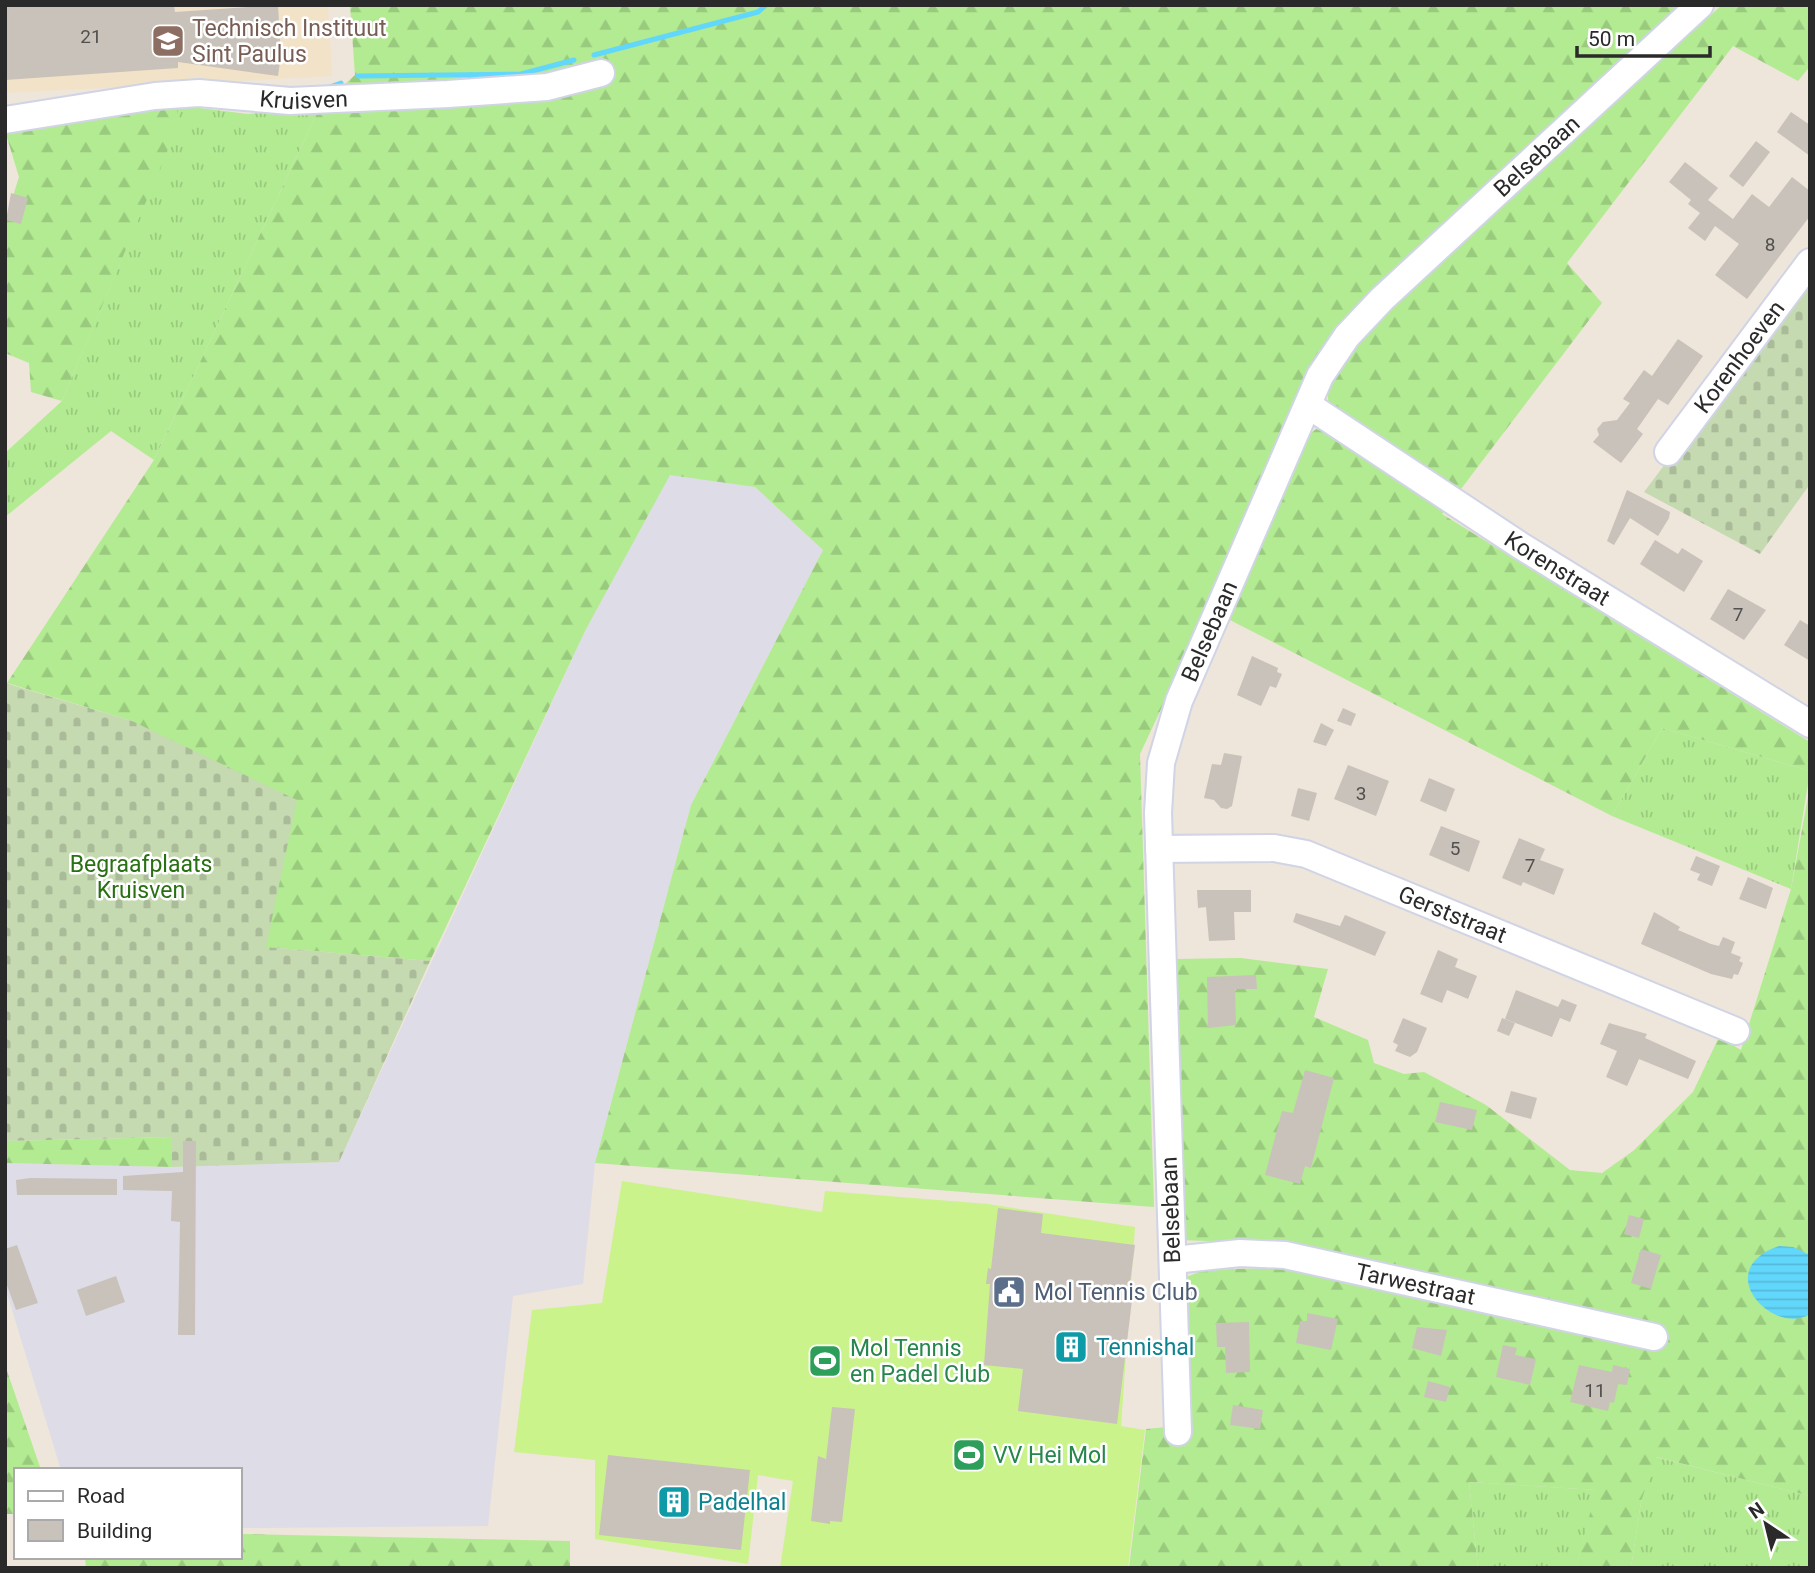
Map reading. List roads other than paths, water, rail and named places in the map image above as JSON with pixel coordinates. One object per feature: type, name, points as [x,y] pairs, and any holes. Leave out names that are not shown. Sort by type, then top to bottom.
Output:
[{"type":"street","name":"Belsebaan","points":[[1178,1432],[1159,849],[1161,763],[1179,701],[1320,376],[1347,336],[1382,299],[1700,5]]},
{"type":"street","name":"Kruisven","points":[[5,120],[166,95],[198,93],[290,101],[448,94],[547,86],[601,73]]},
{"type":"street","name":"Korenhoeven","points":[[1668,452],[1810,262]]},
{"type":"street","name":"Korenstraat","points":[[1308,405],[1521,546],[1810,724]]},
{"type":"street","name":"Gerststraat","points":[[1159,849],[1274,848],[1306,854],[1736,1031]]},
{"type":"street","name":"Tarwestraat","points":[[1174,1260],[1240,1253],[1285,1255],[1654,1337]]},
{"type":"water","points":[[1779,1246],[1793,1247],[1810,1255],[1810,1314],[1795,1319],[1766,1309],[1755,1298],[1749,1284],[1749,1270],[1759,1257]]},
{"type":"waterway","points":[[594,55],[758,12],[766,5]]},
{"type":"waterway","points":[[358,76],[521,74],[574,60]]},
{"type":"waterway","points":[[327,88],[341,83]]},
{"type":"place","name":"Technisch Instituut Sint Paulus","points":[[168,41]]},
{"type":"place","name":"Mol Tennis Club","points":[[1009,1292]]},
{"type":"place","name":"Tennishal","points":[[1071,1347]]},
{"type":"place","name":"Mol Tennis en Padel Club","points":[[825,1361]]},
{"type":"place","name":"VV Hei Mol","points":[[969,1455]]},
{"type":"place","name":"Padelhal","points":[[674,1502]]},
{"type":"park label","name":"Begraafplaats Kruisven","points":[[141,877]]}]
